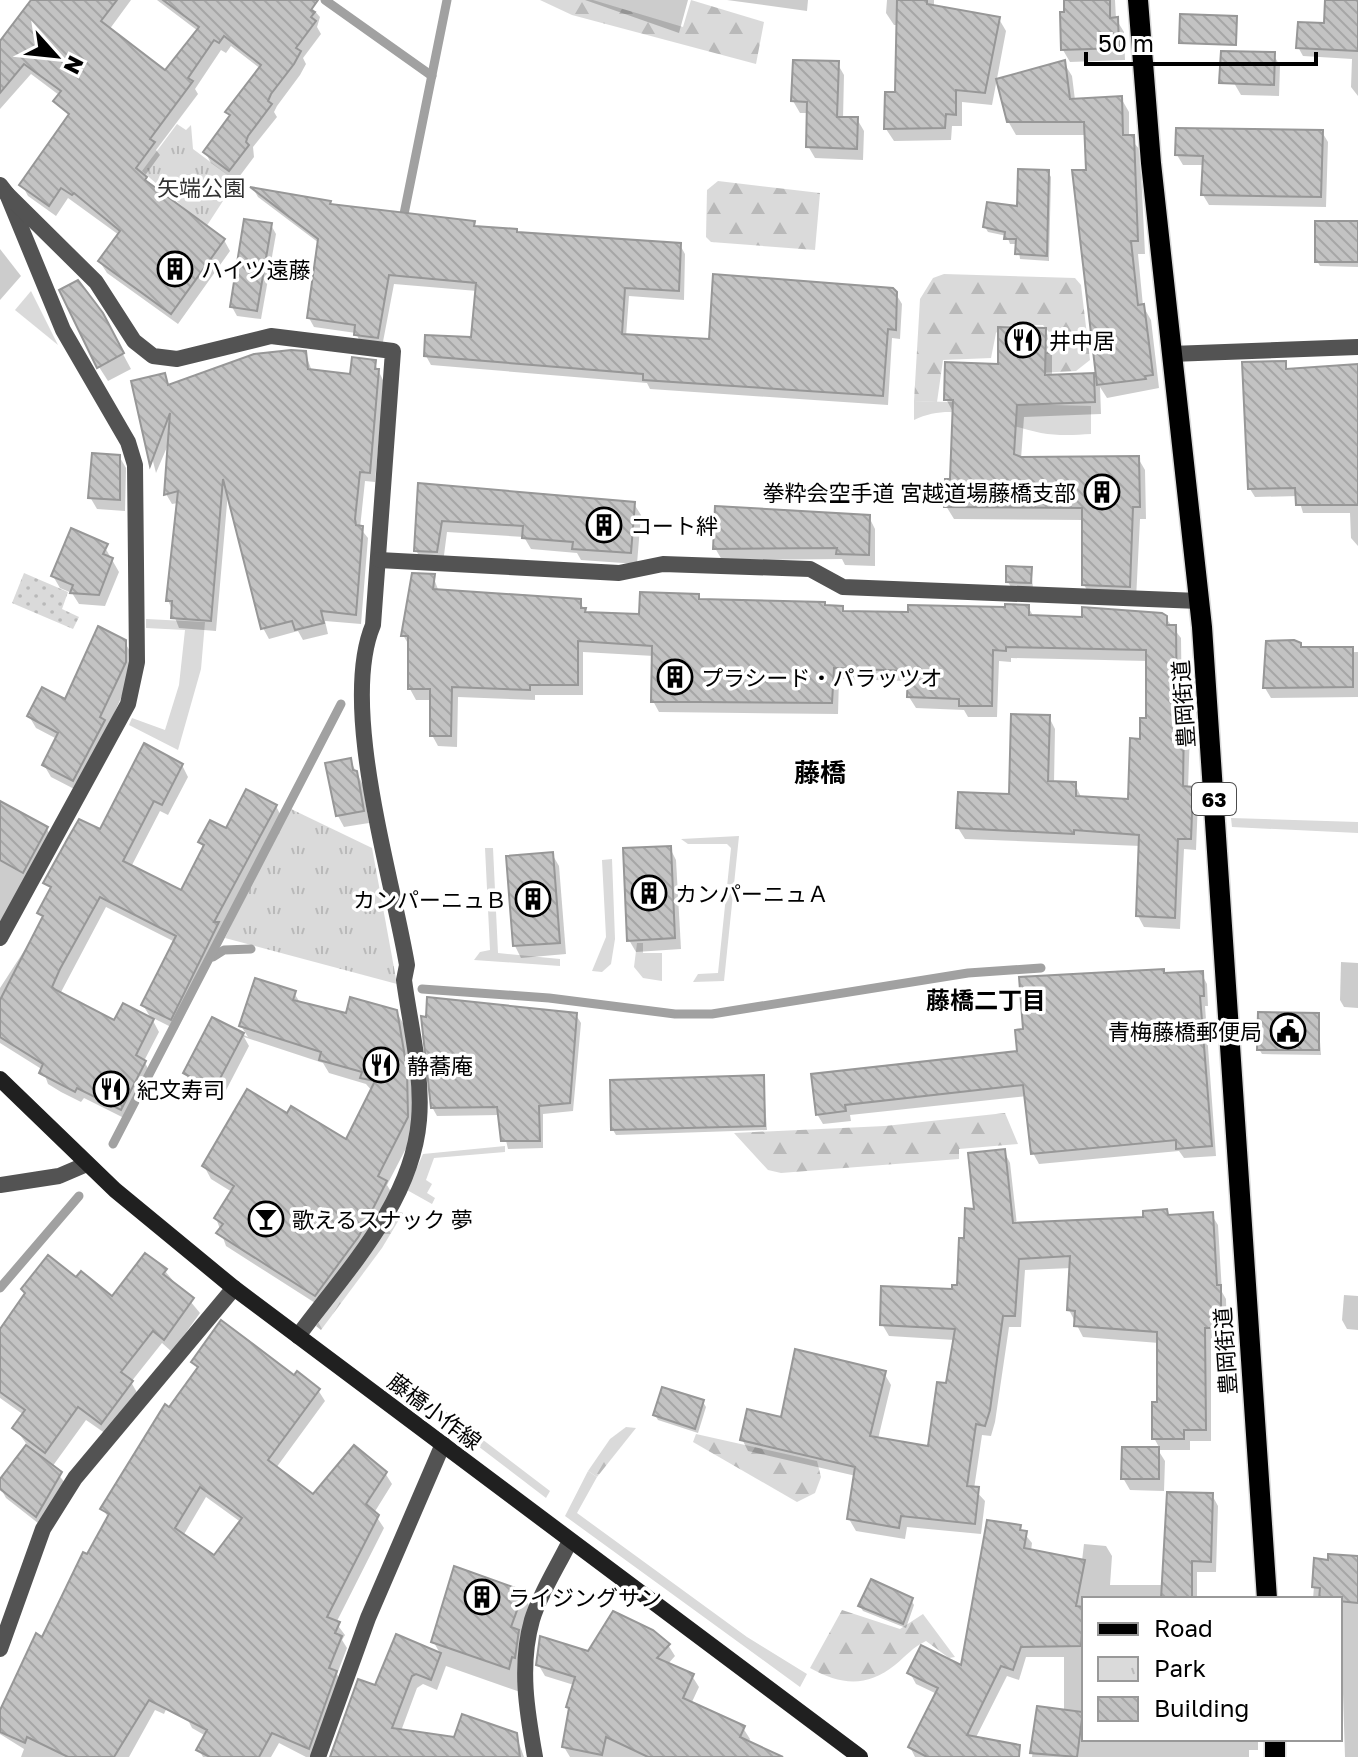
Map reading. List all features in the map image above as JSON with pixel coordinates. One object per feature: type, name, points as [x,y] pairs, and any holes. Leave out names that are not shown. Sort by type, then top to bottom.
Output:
[{"type":"main road","name":"豊岡街道","points":[[1138,0],[1171,354],[1199,601],[1267,1597]]},
{"type":"main road","name":"藤橋小作線","points":[[0,1079],[87,1164],[234,1288],[860,1757]]},
{"type":"street","points":[[4,190],[96,282],[134,341],[153,356],[177,359],[271,336],[393,351],[379,560],[373,625],[365,645],[360,675],[361,706],[407,965],[404,980],[419,1117],[411,1162],[382,1220],[298,1336]]},
{"type":"street","points":[[0,938],[124,714],[134,683],[137,634],[135,465],[132,452],[70,345],[4,190]]},
{"type":"street","points":[[1171,354],[1358,347]]},
{"type":"street","points":[[379,560],[619,573],[663,564],[810,569],[843,587],[1199,601]]},
{"type":"street","points":[[0,1185],[59,1176],[87,1164]]},
{"type":"street","points":[[0,1649],[43,1529],[75,1478],[234,1288]]},
{"type":"street","points":[[318,1757],[368,1618],[443,1444]]},
{"type":"street","points":[[535,1757],[526,1709],[524,1662],[533,1619],[570,1541]]},
{"type":"green space","points":[[540,0],[593,0],[683,27],[691,0],[764,22],[756,64],[572,15]]},
{"type":"green space","name":"矢端公園","points":[[177,124],[186,130],[191,125],[193,149],[236,181],[206,227],[142,171]]},
{"type":"green space","points":[[718,181],[820,193],[815,250],[711,242],[706,237],[707,190]]},
{"type":"green space","points":[[944,274],[1075,278],[1081,285],[1090,360],[1076,371],[1037,373],[1039,358],[1048,351],[1049,332],[1043,325],[1002,326],[996,333],[991,358],[943,360],[937,402],[914,401],[920,299],[933,278]]},
{"type":"green space","points":[[31,291],[58,345],[15,310]]},
{"type":"green space","points":[[914,401],[1091,406],[1091,434],[1041,433],[962,413],[930,414],[914,420]]},
{"type":"green space","points":[[24,573],[68,592],[62,609],[79,617],[73,629],[12,603]]},
{"type":"green space","points":[[146,619],[205,622],[201,669],[178,750],[129,725],[132,718],[165,730],[179,685],[185,630],[146,628]]},
{"type":"green space","points":[[289,808],[372,848],[397,984],[225,938]]},
{"type":"green space","points":[[1231,818],[1358,822],[1358,833],[1232,827]]},
{"type":"green space","points":[[739,836],[724,981],[693,982],[698,974],[718,973],[731,848],[727,844],[688,844],[681,839]]},
{"type":"green space","points":[[485,848],[493,848],[498,953],[560,959],[560,966],[474,960],[480,952],[490,950]]},
{"type":"green space","points":[[612,859],[615,939],[611,964],[602,972],[592,971],[606,937],[602,860]]},
{"type":"green space","points":[[637,943],[643,943],[643,953],[662,953],[662,981],[643,978],[634,967]]},
{"type":"green space","points":[[1005,1113],[1018,1144],[959,1149],[959,1159],[781,1173],[768,1170],[734,1133],[885,1126]]},
{"type":"green space","points":[[505,1146],[505,1152],[434,1158],[426,1180],[432,1184],[427,1193],[435,1198],[432,1204],[407,1190],[423,1154]]},
{"type":"green space","points":[[396,1211],[403,1213],[382,1248],[321,1330],[316,1326]]},
{"type":"green space","points":[[432,1401],[550,1491],[546,1498],[428,1408]]},
{"type":"green space","points":[[626,1427],[636,1428],[597,1477],[588,1471],[610,1439]]},
{"type":"green space","points":[[696,1434],[817,1461],[821,1477],[815,1493],[797,1502],[693,1442]]},
{"type":"green space","points":[[588,1471],[597,1477],[577,1513],[747,1637],[807,1674],[800,1687],[565,1516]]},
{"type":"green space","points":[[842,1610],[900,1629],[923,1614],[955,1657],[949,1658],[926,1641],[874,1678],[853,1682],[821,1674],[810,1668]]},
{"type":"building","points":[[31,0],[117,0],[101,21],[165,70],[199,27],[163,0],[318,0],[311,10],[315,12],[311,17],[316,21],[296,48],[301,51],[271,94],[268,101],[272,104],[248,136],[246,142],[249,145],[229,171],[203,152],[230,115],[225,112],[261,65],[224,36],[219,43],[214,40],[188,78],[193,81],[150,139],[155,142],[136,168],[147,177],[145,180],[225,239],[171,314],[98,261],[120,231],[74,193],[72,195],[61,188],[49,206],[19,185],[69,114],[53,101],[61,91],[24,64],[0,93],[0,41]]},
{"type":"building","points":[[897,0],[927,0],[927,4],[1000,17],[985,93],[956,90],[956,115],[946,114],[945,128],[884,129],[885,92],[895,92]]},
{"type":"building","points":[[1064,0],[1110,0],[1110,18],[1118,17],[1119,48],[1061,50],[1060,12],[1064,12]]},
{"type":"building","points":[[1325,0],[1358,0],[1358,51],[1296,48],[1298,22],[1324,23]]},
{"type":"building","points":[[1180,14],[1237,16],[1236,45],[1179,43]]},
{"type":"building","points":[[1221,51],[1275,52],[1274,85],[1219,83]]},
{"type":"building","points":[[793,60],[839,61],[837,117],[858,117],[857,149],[806,147],[807,102],[791,101]]},
{"type":"building","points":[[1065,60],[1070,99],[1122,96],[1123,135],[1134,135],[1138,241],[1131,241],[1138,305],[1144,304],[1153,375],[1145,376],[1146,379],[1097,385],[1072,170],[1086,170],[1084,122],[1007,122],[996,79]]},
{"type":"building","points":[[1176,128],[1323,130],[1321,197],[1201,195],[1203,156],[1175,155]]},
{"type":"building","points":[[1018,169],[1049,170],[1047,256],[1015,254],[1016,239],[1004,239],[1005,232],[983,227],[987,202],[1017,206]]},
{"type":"building","points":[[250,187],[331,201],[330,204],[475,221],[474,226],[517,229],[517,232],[681,243],[679,291],[625,288],[622,334],[709,339],[713,274],[893,288],[897,292],[896,330],[888,329],[883,396],[643,380],[643,374],[424,356],[425,335],[471,337],[476,283],[389,275],[378,338],[354,335],[355,325],[307,318],[318,239]]},
{"type":"building","points":[[244,219],[272,223],[257,311],[230,307]]},
{"type":"building","points":[[1315,221],[1358,221],[1358,262],[1315,262]]},
{"type":"building","points":[[78,280],[103,313],[124,353],[97,368],[59,290]]},
{"type":"building","points":[[998,327],[1046,328],[1045,375],[1094,373],[1095,402],[1017,405],[1014,454],[1021,457],[1139,456],[1140,507],[1133,507],[1130,587],[1082,585],[1082,508],[944,507],[945,479],[950,479],[953,400],[944,400],[945,362],[998,364]]},
{"type":"building","points":[[306,351],[308,369],[350,374],[352,357],[376,360],[375,369],[379,369],[370,473],[360,472],[355,519],[356,525],[363,526],[356,615],[321,611],[324,623],[295,630],[292,621],[261,629],[223,479],[211,621],[171,618],[172,601],[166,601],[178,491],[164,495],[170,413],[150,466],[131,381],[165,373],[168,385],[254,354]]},
{"type":"building","points":[[1286,361],[1286,369],[1358,364],[1358,505],[1296,505],[1295,488],[1248,489],[1242,362]]},
{"type":"building","points":[[92,453],[120,455],[120,500],[88,498]]},
{"type":"building","points":[[418,483],[635,502],[631,553],[572,549],[573,542],[522,538],[523,526],[442,521],[437,552],[414,551]]},
{"type":"building","points":[[715,506],[870,515],[869,555],[836,554],[837,548],[713,549]]},
{"type":"building","points":[[71,528],[108,544],[103,554],[113,558],[99,595],[70,593],[73,585],[51,576]]},
{"type":"building","points":[[1006,566],[1032,567],[1031,583],[1006,582]]},
{"type":"building","points":[[412,573],[435,574],[433,589],[581,599],[581,608],[586,608],[585,612],[639,614],[640,592],[699,594],[699,599],[825,602],[825,605],[843,606],[843,611],[908,612],[908,605],[1005,607],[1005,604],[1029,605],[1029,615],[1082,617],[1082,607],[1162,613],[1167,616],[1167,625],[1176,625],[1177,718],[1184,718],[1183,786],[1193,787],[1191,839],[1178,839],[1175,918],[1136,916],[1139,835],[1074,830],[1074,834],[956,828],[958,792],[1009,794],[1011,714],[1050,715],[1048,781],[1076,782],[1076,796],[1128,799],[1130,738],[1140,739],[1140,718],[1146,718],[1146,650],[1006,647],[1006,651],[993,650],[992,706],[959,706],[959,699],[907,697],[908,671],[834,668],[832,703],[651,702],[652,646],[578,641],[578,685],[530,685],[530,690],[452,687],[451,736],[430,736],[430,689],[408,689],[408,636],[401,636]]},
{"type":"building","points":[[98,626],[126,640],[126,662],[100,717],[105,720],[73,781],[42,765],[58,733],[27,716],[42,687],[65,699]]},
{"type":"building","points":[[1294,640],[1301,643],[1301,647],[1353,647],[1353,687],[1263,688],[1266,641]]},
{"type":"building","points":[[144,743],[183,764],[162,805],[154,801],[123,861],[181,890],[204,845],[198,842],[210,820],[226,828],[246,789],[277,805],[214,922],[219,922],[171,1020],[141,1005],[176,936],[100,897],[60,969],[52,987],[56,990],[114,1020],[123,1003],[154,1019],[136,1055],[146,1061],[121,1110],[77,1088],[75,1092],[39,1073],[43,1064],[0,1037],[0,1000],[43,916],[37,913],[51,887],[43,883],[68,838],[79,819],[100,829]]},
{"type":"building","points":[[351,758],[353,770],[357,771],[364,811],[336,816],[325,763]]},
{"type":"building","points":[[0,801],[48,827],[23,873],[0,860]]},
{"type":"building","name":"カンパーニュＡ","points":[[671,846],[675,938],[627,941],[623,848]]},
{"type":"building","name":"カンパーニュＢ","points":[[553,852],[560,943],[513,946],[506,856]]},
{"type":"building","points":[[1164,969],[1164,973],[1203,971],[1204,996],[1200,996],[1212,1146],[1176,1149],[1176,1140],[1031,1154],[1023,1085],[845,1105],[846,1111],[816,1115],[811,1074],[1017,1051],[1015,1030],[1023,1029],[1019,977]]},
{"type":"building","points":[[255,978],[296,991],[293,1000],[346,1013],[350,997],[397,1010],[407,1069],[408,1117],[378,1176],[387,1181],[359,1236],[315,1296],[216,1233],[223,1224],[214,1218],[234,1186],[202,1166],[247,1089],[287,1113],[291,1106],[346,1139],[375,1081],[360,1078],[362,1072],[319,1060],[321,1052],[239,1026]]},
{"type":"building","points":[[427,997],[577,1013],[570,1103],[539,1106],[540,1141],[501,1141],[497,1107],[431,1108],[421,1016],[426,1017]]},
{"type":"building","points":[[1258,1012],[1319,1013],[1319,1050],[1257,1050]]},
{"type":"building","points":[[212,1017],[244,1033],[214,1090],[183,1073]]},
{"type":"building","points":[[764,1075],[765,1126],[611,1130],[610,1080]]},
{"type":"building","points":[[1005,1149],[1013,1223],[1143,1217],[1143,1211],[1167,1209],[1168,1215],[1213,1212],[1217,1285],[1221,1285],[1221,1328],[1205,1328],[1206,1430],[1184,1430],[1184,1439],[1152,1439],[1152,1402],[1157,1402],[1157,1332],[1074,1326],[1075,1311],[1067,1310],[1070,1256],[1019,1259],[1015,1316],[1003,1316],[990,1410],[985,1426],[976,1424],[967,1486],[979,1487],[975,1524],[901,1516],[899,1528],[847,1519],[855,1467],[740,1440],[747,1409],[781,1417],[795,1349],[886,1371],[870,1436],[928,1446],[937,1382],[946,1383],[955,1329],[880,1325],[881,1286],[952,1289],[952,1285],[957,1285],[959,1238],[964,1238],[965,1208],[974,1209],[968,1153]]},
{"type":"building","points":[[145,1253],[167,1269],[163,1274],[194,1298],[164,1340],[153,1331],[121,1372],[133,1381],[101,1424],[78,1407],[45,1453],[12,1428],[25,1410],[0,1392],[0,1329],[25,1293],[21,1289],[48,1255],[76,1277],[81,1271],[112,1296]]},
{"type":"building","points":[[221,1320],[294,1375],[297,1371],[320,1389],[268,1460],[313,1494],[354,1445],[387,1472],[366,1504],[379,1515],[327,1617],[340,1622],[335,1633],[342,1636],[329,1668],[337,1671],[309,1749],[272,1733],[259,1757],[210,1757],[196,1750],[207,1730],[149,1700],[114,1757],[68,1757],[27,1737],[25,1743],[0,1732],[0,1710],[36,1633],[42,1637],[83,1552],[87,1554],[109,1514],[100,1509],[165,1404],[169,1407],[198,1367],[191,1362]],"holes":[[[200,1487],[242,1518],[214,1555],[175,1528]]]},
{"type":"building","points":[[662,1387],[704,1400],[695,1429],[653,1415]]},
{"type":"building","points":[[26,1445],[62,1472],[36,1517],[0,1489],[0,1479]]},
{"type":"building","points":[[1122,1447],[1159,1447],[1159,1479],[1121,1479]]},
{"type":"building","points":[[1167,1492],[1213,1493],[1211,1562],[1192,1561],[1192,1597],[1161,1597]]},
{"type":"building","points":[[987,1520],[1021,1525],[1020,1530],[1027,1531],[1024,1548],[1085,1560],[1076,1606],[1082,1607],[1081,1646],[1021,1647],[1013,1670],[1001,1666],[967,1735],[1020,1745],[1019,1757],[927,1757],[908,1747],[938,1688],[907,1673],[921,1645],[961,1665]]},
{"type":"building","points":[[1328,1554],[1358,1556],[1358,1603],[1342,1601],[1342,1597],[1319,1597],[1320,1588],[1312,1587],[1314,1558],[1328,1560]]},
{"type":"building","points":[[454,1566],[524,1591],[511,1627],[519,1630],[515,1658],[512,1657],[509,1669],[431,1642]]},
{"type":"building","points":[[871,1579],[913,1598],[903,1624],[858,1606]]},
{"type":"building","points":[[613,1611],[653,1630],[670,1644],[657,1658],[694,1674],[683,1698],[745,1726],[740,1737],[783,1757],[648,1757],[606,1737],[602,1755],[562,1747],[569,1708],[566,1707],[575,1677],[536,1665],[540,1636],[588,1651]]},
{"type":"building","points":[[396,1634],[441,1653],[431,1680],[416,1674],[412,1676],[392,1728],[454,1737],[462,1714],[517,1733],[520,1757],[330,1757],[358,1679],[375,1685]]},
{"type":"building","points":[[1037,1706],[1082,1712],[1077,1757],[1030,1753]]},
{"type":"waterway","points":[[325,0],[432,76]]},
{"type":"waterway","points":[[402,224],[447,0]]},
{"type":"waterway","points":[[113,1144],[341,704]]},
{"type":"waterway","points":[[213,957],[224,950],[251,949]]},
{"type":"waterway","points":[[422,989],[549,998],[675,1014],[712,1014],[968,973],[1041,968]]},
{"type":"waterway","points":[[0,1288],[79,1196]]},
{"type":"place","name":"ハイツ遠藤","points":[[175,269]]},
{"type":"place","name":"井中居","points":[[1023,340]]},
{"type":"place","name":"拳粋会空手道 宮越道場藤橋支部","points":[[1102,492]]},
{"type":"place","name":"コート絆","points":[[604,525]]},
{"type":"place","name":"プラシード・パラッツオ","points":[[675,677]]},
{"type":"place","name":"カンパーニュＡ","points":[[649,893]]},
{"type":"place","name":"カンパーニュＢ","points":[[533,899]]},
{"type":"place","name":"青梅藤橋郵便局","points":[[1288,1031]]},
{"type":"place","name":"静蕎庵","points":[[381,1065]]},
{"type":"place","name":"紀文寿司","points":[[111,1089]]},
{"type":"place","name":"歌えるスナック 夢","points":[[266,1219]]},
{"type":"place","name":"ライジングサン","points":[[482,1597]]},
{"type":"district","name":"藤橋","points":[[820,772]]},
{"type":"district","name":"藤橋二丁目","points":[[986,999]]}]
